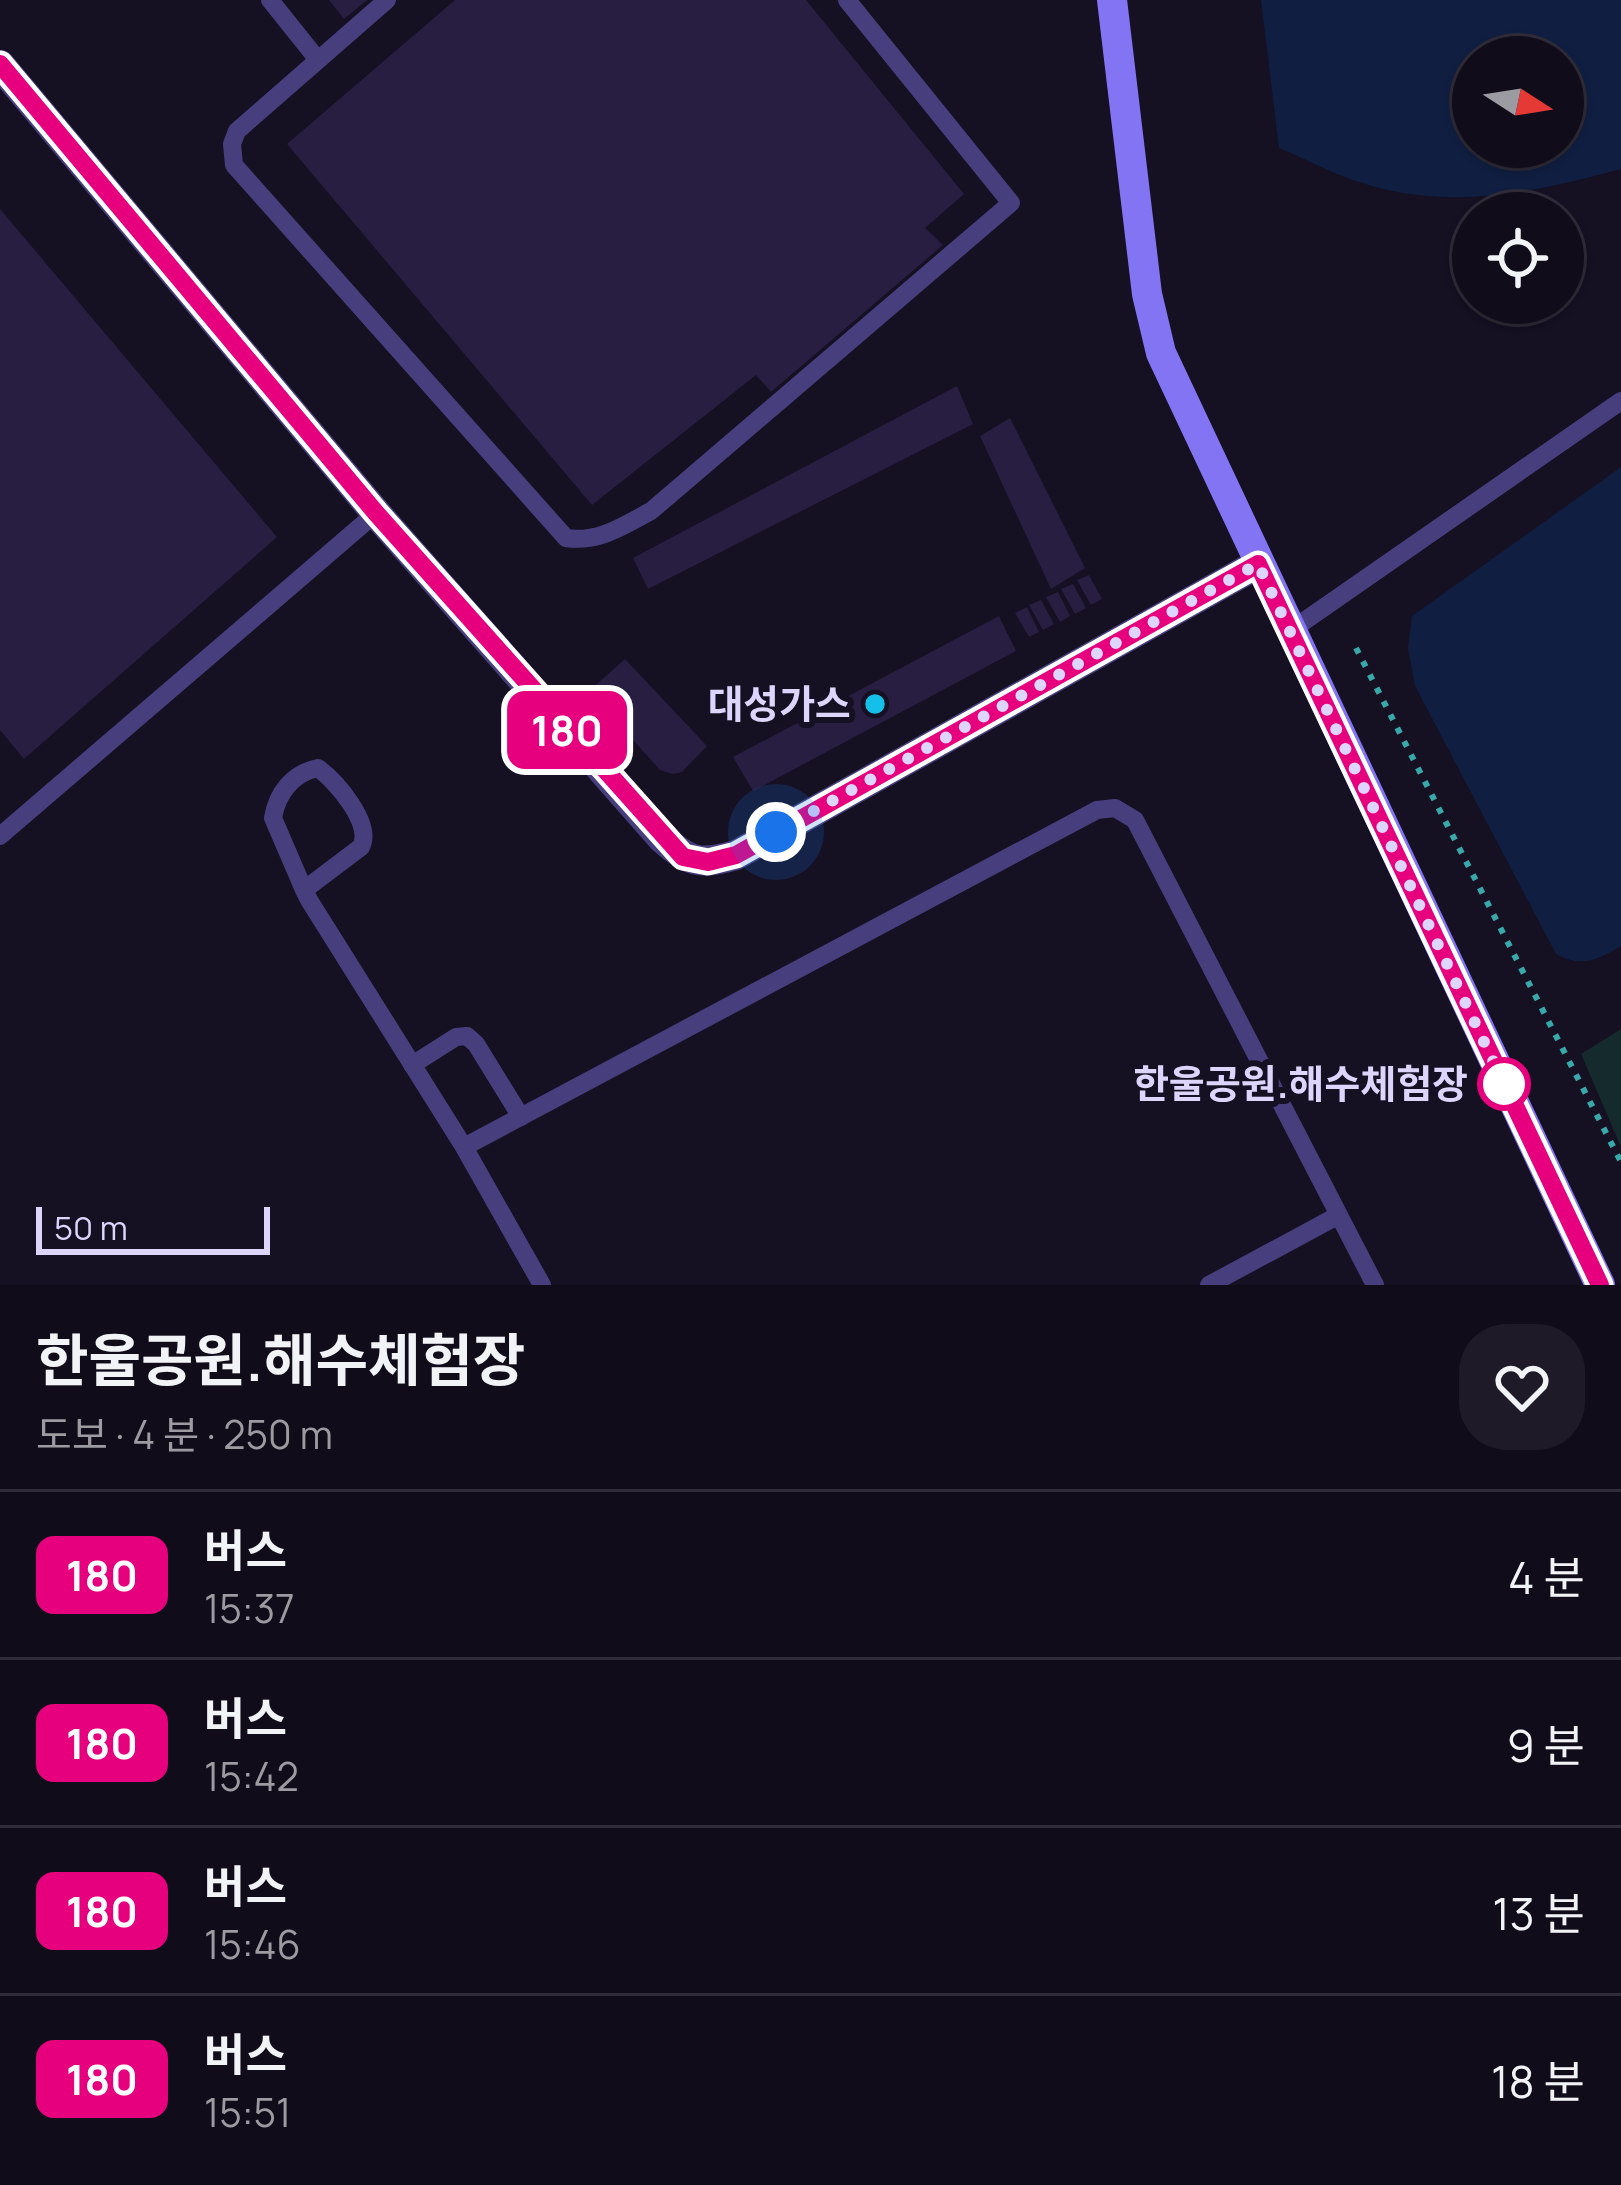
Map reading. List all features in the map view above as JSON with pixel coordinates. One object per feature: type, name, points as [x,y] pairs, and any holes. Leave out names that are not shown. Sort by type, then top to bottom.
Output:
[{"type":"main road","points":[[1112,0],[1148,293],[1161,353],[1600,1285]]},
{"type":"street","points":[[6,85],[376,513],[683,857],[708,862],[736,855],[1258,564]]},
{"type":"lane","points":[[270,0],[318,60]]},
{"type":"lane","points":[[387,0],[237,131],[232,144],[234,165],[566,538],[585,541],[616,531],[651,511],[1010,203],[847,0]]},
{"type":"lane","points":[[1290,631],[1621,400]]},
{"type":"lane","points":[[0,836],[376,513]]},
{"type":"lane","points":[[304,890],[361,848],[366,838],[364,827],[330,776],[318,768],[306,770],[283,789],[273,818],[304,890],[464,1147],[542,1285]]},
{"type":"lane","points":[[464,1147],[1097,810],[1115,808],[1135,820],[1376,1285]]},
{"type":"lane","points":[[412,1065],[456,1037],[467,1036],[521,1117]]},
{"type":"lane","points":[[1208,1285],[1339,1215]]},
{"type":"path","points":[[1356,648],[1621,1162]]},
{"type":"green space","points":[[1621,1029],[1621,1147],[1581,1054]]},
{"type":"water","points":[[1261,0],[1621,0],[1621,169],[1522,192],[1452,192],[1452,197],[1390,190],[1279,148]]},
{"type":"water","points":[[1621,467],[1621,946],[1597,958],[1573,961],[1556,954],[1415,686],[1408,648],[1412,616]]},
{"type":"building","points":[[329,0],[367,0],[344,19]]},
{"type":"building","points":[[455,0],[806,0],[964,194],[925,228],[943,245],[771,392],[756,375],[592,505],[287,144]]},
{"type":"building","points":[[0,209],[277,537],[24,759],[0,730]]},
{"type":"building","points":[[957,386],[973,424],[648,589],[633,558]]},
{"type":"building","points":[[1010,418],[1085,568],[1051,589],[980,436]]},
{"type":"building","points":[[1089,575],[1102,599],[1091,605],[1077,580]]},
{"type":"building","points":[[1073,584],[1086,608],[1075,614],[1061,589]]},
{"type":"building","points":[[1058,592],[1070,616],[1060,622],[1046,597]]},
{"type":"building","points":[[1041,600],[1054,624],[1043,630],[1029,605]]},
{"type":"building","points":[[1027,607],[1039,632],[1029,637],[1015,613]]},
{"type":"building","name":"대성가스","points":[[999,616],[1016,651],[753,791],[733,757]]},
{"type":"building","points":[[625,659],[707,746],[682,772],[660,770],[589,691]]},
{"type":"bus line","name":"180","points":[[0,64],[376,513],[683,857],[708,862],[736,855],[1258,564],[1600,1285]]},
{"type":"place","name":"대성가스","points":[[875,704]]},
{"type":"place","name":"한울공원.해수체험장","points":[[1504,1084]]},
{"type":"route","points":[[776,832],[1258,564],[1510,1097],[1504,1084]]}]
